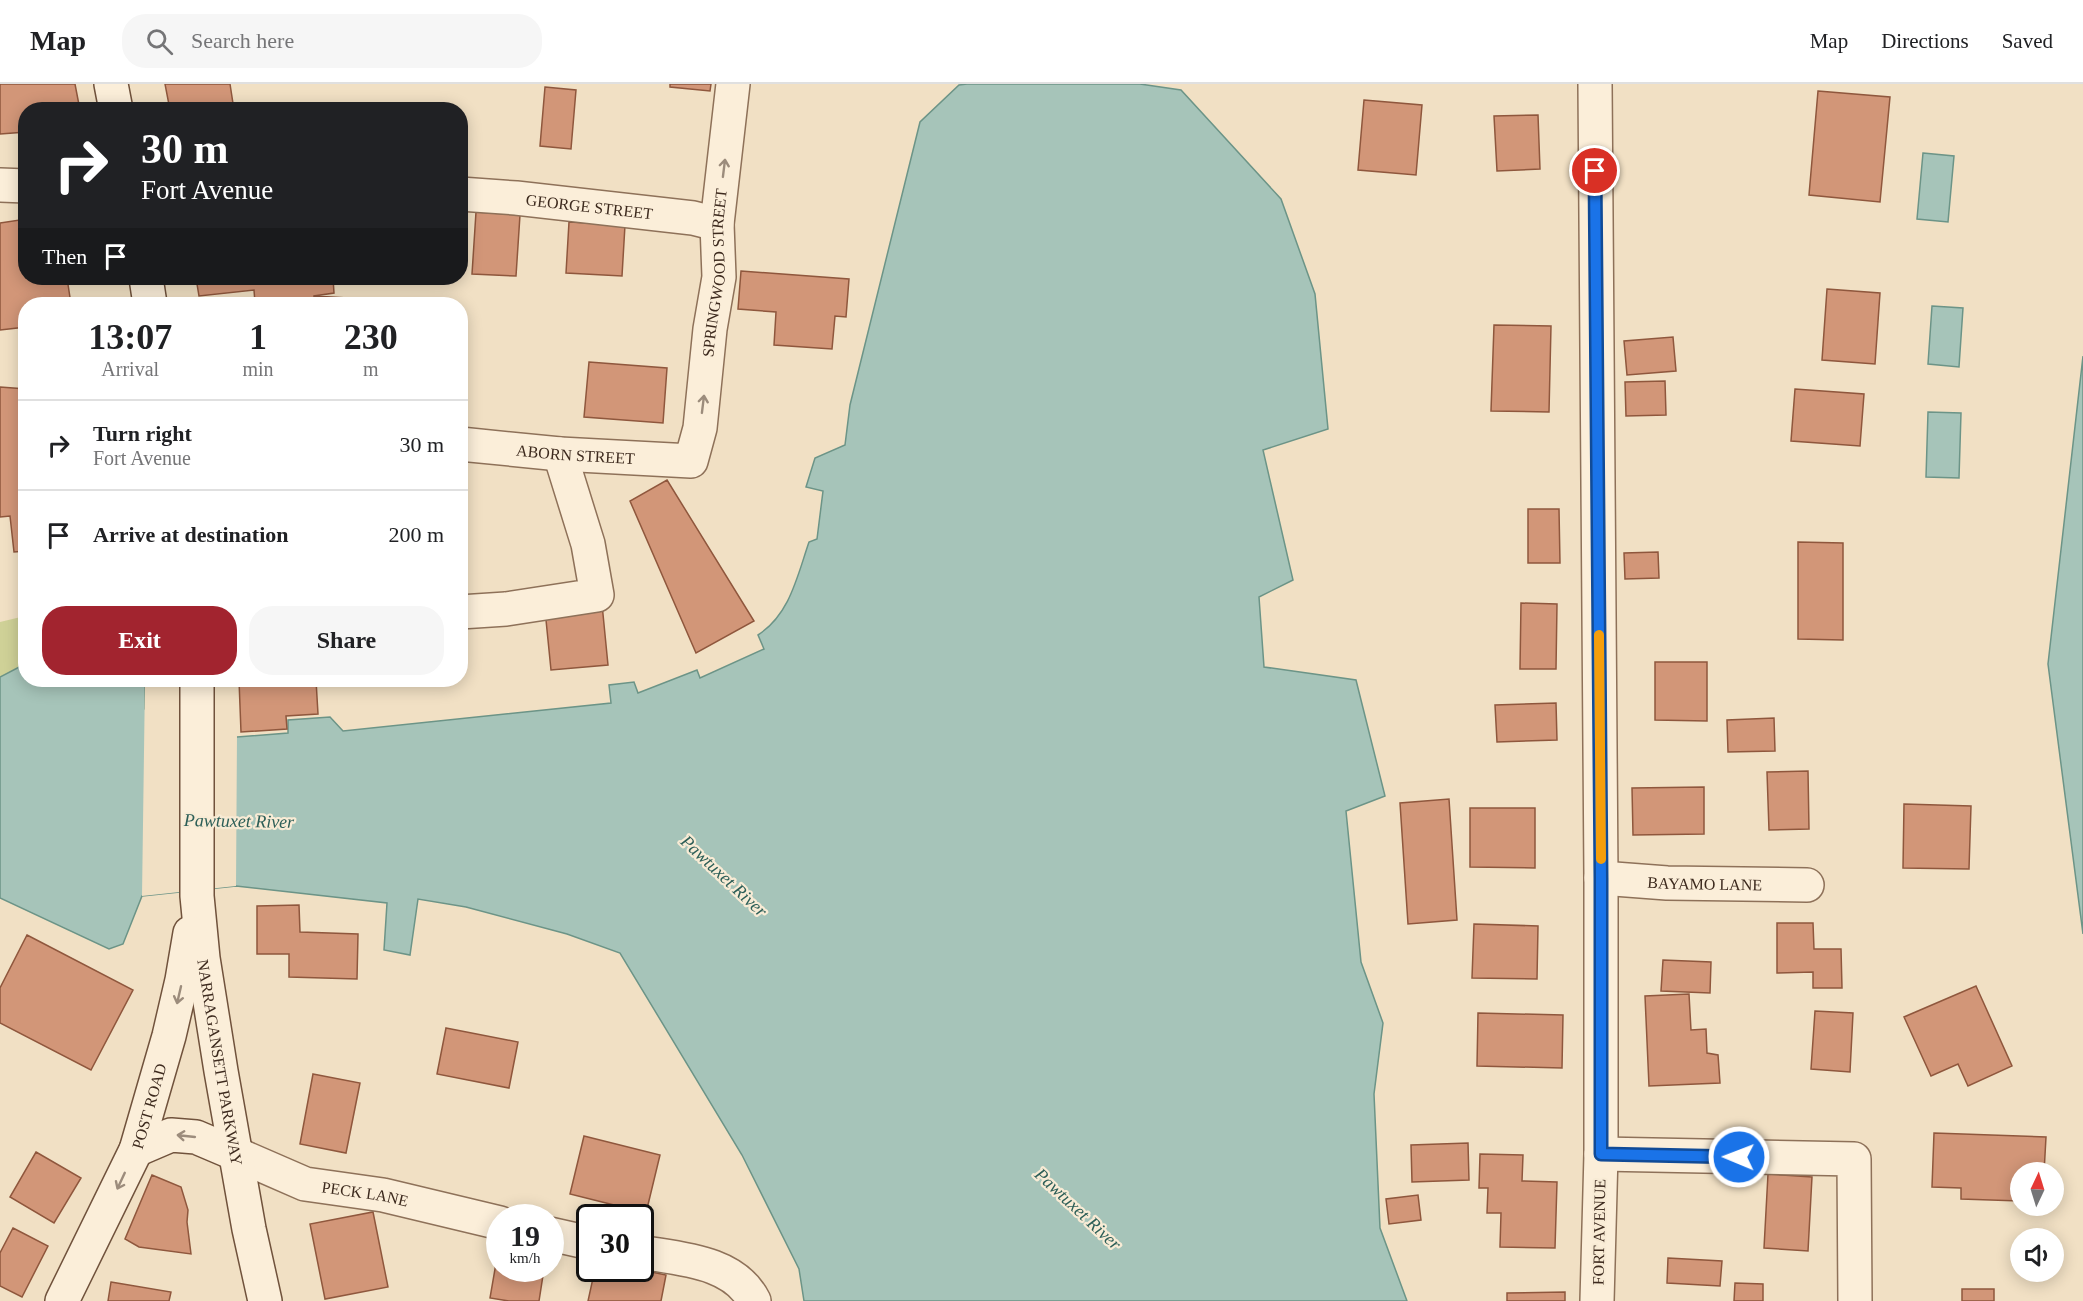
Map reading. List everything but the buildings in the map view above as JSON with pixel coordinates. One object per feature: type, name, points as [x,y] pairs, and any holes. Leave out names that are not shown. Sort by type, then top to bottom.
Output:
[{"type":"street","points":[[111,84],[114,102]]},
{"type":"street","name":"SPRINGWOOD STREET","points":[[691,461],[700,428],[710,328],[719,277],[717,224],[733,84]]},
{"type":"street","name":"FORT AVENUE","points":[[1595,84],[1601,878],[1601,1154],[1598,1301]]},
{"type":"street","points":[[0,185],[18,186]]},
{"type":"street","name":"GEORGE STREET","points":[[468,195],[693,218],[717,224]]},
{"type":"street","name":"ABORN STREET","points":[[468,445],[560,454],[691,461]]},
{"type":"street","points":[[468,611],[506,609],[597,595],[588,544],[560,454]]},
{"type":"street","name":"NARRAGANSETT PARKWAY","points":[[197,687],[197,893],[206,978],[236,1154],[265,1301]]},
{"type":"street","name":"BAYAMO LANE","points":[[1601,878],[1667,883],[1807,885]]},
{"type":"street","name":"POST ROAD","points":[[62,1301],[136,1150],[169,1036],[182,980],[197,893]]},
{"type":"street","name":"PECK LANE","points":[[136,1150],[171,1135],[196,1137],[305,1184],[383,1195],[486,1220]]},
{"type":"street","points":[[1601,1154],[1854,1159],[1855,1301]]},
{"type":"street","points":[[654,1255],[701,1263],[734,1276],[749,1292],[753,1301]]},
{"type":"green space","points":[[18,618],[18,668],[0,677],[0,622]]},
{"type":"water","name":"Pawtuxet River","points":[[1140,84],[1181,90],[1281,199],[1315,294],[1328,429],[1263,450],[1293,580],[1259,597],[1264,667],[1356,680],[1385,796],[1346,811],[1361,962],[1383,1023],[1374,1094],[1380,1228],[1407,1301],[804,1301],[799,1269],[742,1155],[620,953],[567,934],[466,907],[418,899],[410,955],[384,950],[387,903],[236,886],[142,896],[123,944],[109,949],[0,898],[0,677],[18,668],[18,687],[145,687],[145,709],[237,737],[288,733],[288,720],[330,717],[343,731],[611,703],[609,685],[634,682],[638,693],[697,670],[700,678],[764,649],[758,635],[778,617],[785,606],[809,542],[817,539],[823,491],[806,487],[815,458],[845,445],[850,405],[920,122],[959,85]]},
{"type":"water","points":[[1923,153],[1954,156],[1948,222],[1917,219]]},
{"type":"water","points":[[1932,306],[1963,308],[1959,367],[1928,364]]},
{"type":"water","points":[[2083,356],[2083,934],[2048,664]]},
{"type":"water","points":[[1928,412],[1961,413],[1959,478],[1926,477]]},
{"type":"pier","points":[[145,687],[148,687],[147,707],[237,734],[236,886],[142,896]]},
{"type":"slow traffic","points":[[1599,635],[1601,859]]},
{"type":"route","points":[[1595,171],[1601,1154],[1739,1157]]}]
